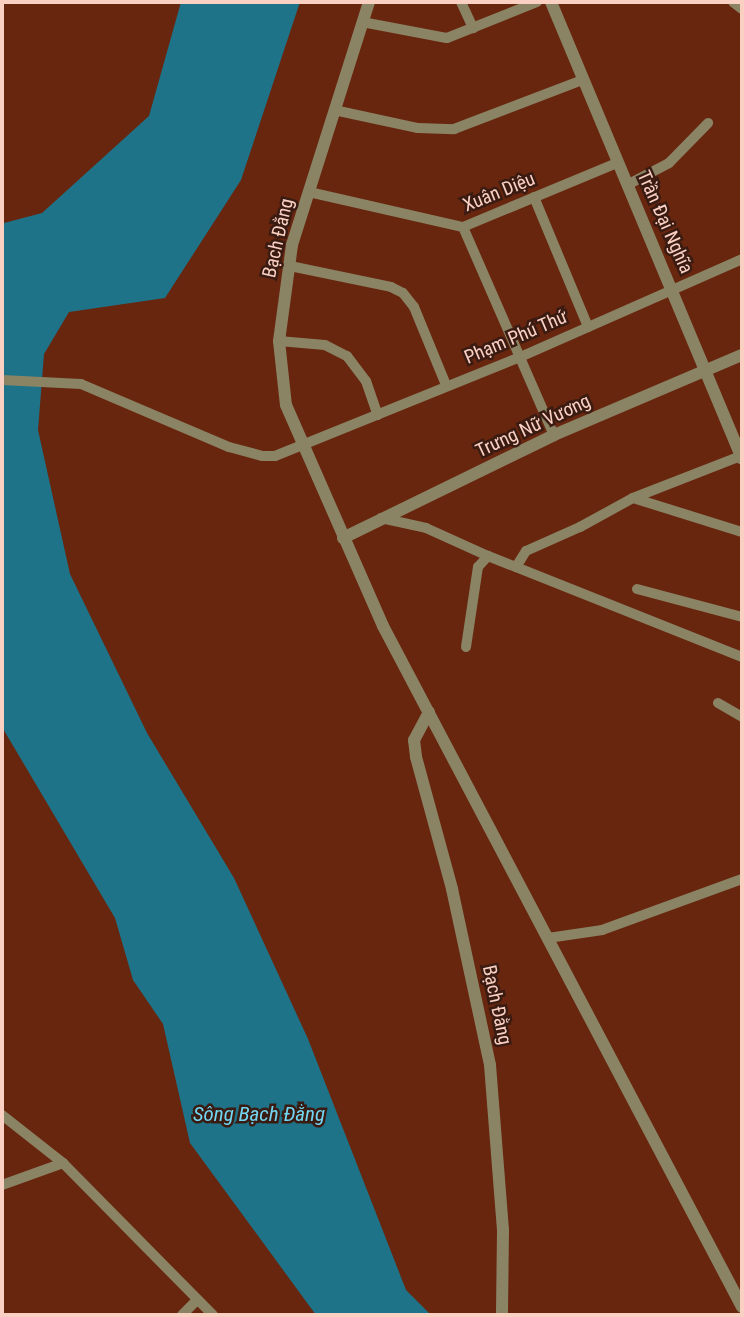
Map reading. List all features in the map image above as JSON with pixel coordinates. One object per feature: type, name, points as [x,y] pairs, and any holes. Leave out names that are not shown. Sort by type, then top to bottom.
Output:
[{"type":"street","name":"Bạch Đằng","points":[[369,2],[292,245],[279,341],[286,405],[383,626],[742,1307]]},
{"type":"street","points":[[461,2],[473,28]]},
{"type":"street","points":[[362,22],[447,38],[537,2]]},
{"type":"street","name":"Trần Đại Nghĩa","points":[[551,2],[742,458]]},
{"type":"street","points":[[733,2],[742,9]]},
{"type":"street","points":[[334,110],[418,128],[454,129],[582,80]]},
{"type":"street","points":[[627,185],[669,163],[708,123]]},
{"type":"street","name":"Xuân Diệu","points":[[309,192],[463,226],[617,163]]},
{"type":"street","points":[[534,197],[588,327]]},
{"type":"street","points":[[463,226],[518,358],[554,435]]},
{"type":"street","name":"Phạm Phú Thứ","points":[[303,446],[446,384],[518,358],[742,259]]},
{"type":"street","points":[[290,266],[391,287],[403,293],[414,307],[446,384]]},
{"type":"street","points":[[279,341],[325,345],[347,356],[362,375],[379,415]]},
{"type":"street","name":"Trưng Nữ Vương","points":[[343,538],[554,435],[742,355]]},
{"type":"street","points":[[2,380],[81,384],[216,441],[262,456],[275,456],[303,446]]},
{"type":"street","points":[[516,567],[526,551],[580,527],[633,498],[742,458]]},
{"type":"street","points":[[633,498],[742,532]]},
{"type":"street","points":[[381,518],[426,528],[488,556],[742,657]]},
{"type":"street","points":[[466,647],[478,567],[488,556]]},
{"type":"street","points":[[637,589],[742,617]]},
{"type":"street","points":[[718,703],[742,717]]},
{"type":"street","name":"Bạch Đằng","points":[[429,712],[414,740],[416,757],[452,889],[490,1065],[503,1230],[502,1315]]},
{"type":"street","points":[[548,938],[602,930],[742,879]]},
{"type":"street","points":[[2,1115],[63,1163],[213,1315]]},
{"type":"street","points":[[2,1185],[63,1163]]},
{"type":"street","points":[[182,1315],[197,1300]]},
{"type":"water","name":"Sông Bạch Đằng","points":[[181,2],[300,2],[241,180],[165,298],[69,312],[44,354],[38,430],[70,574],[147,733],[234,878],[308,1039],[406,1290],[431,1315],[316,1315],[190,1143],[163,1024],[133,980],[115,918],[2,727],[2,227],[4,223],[42,213],[149,116]]}]
